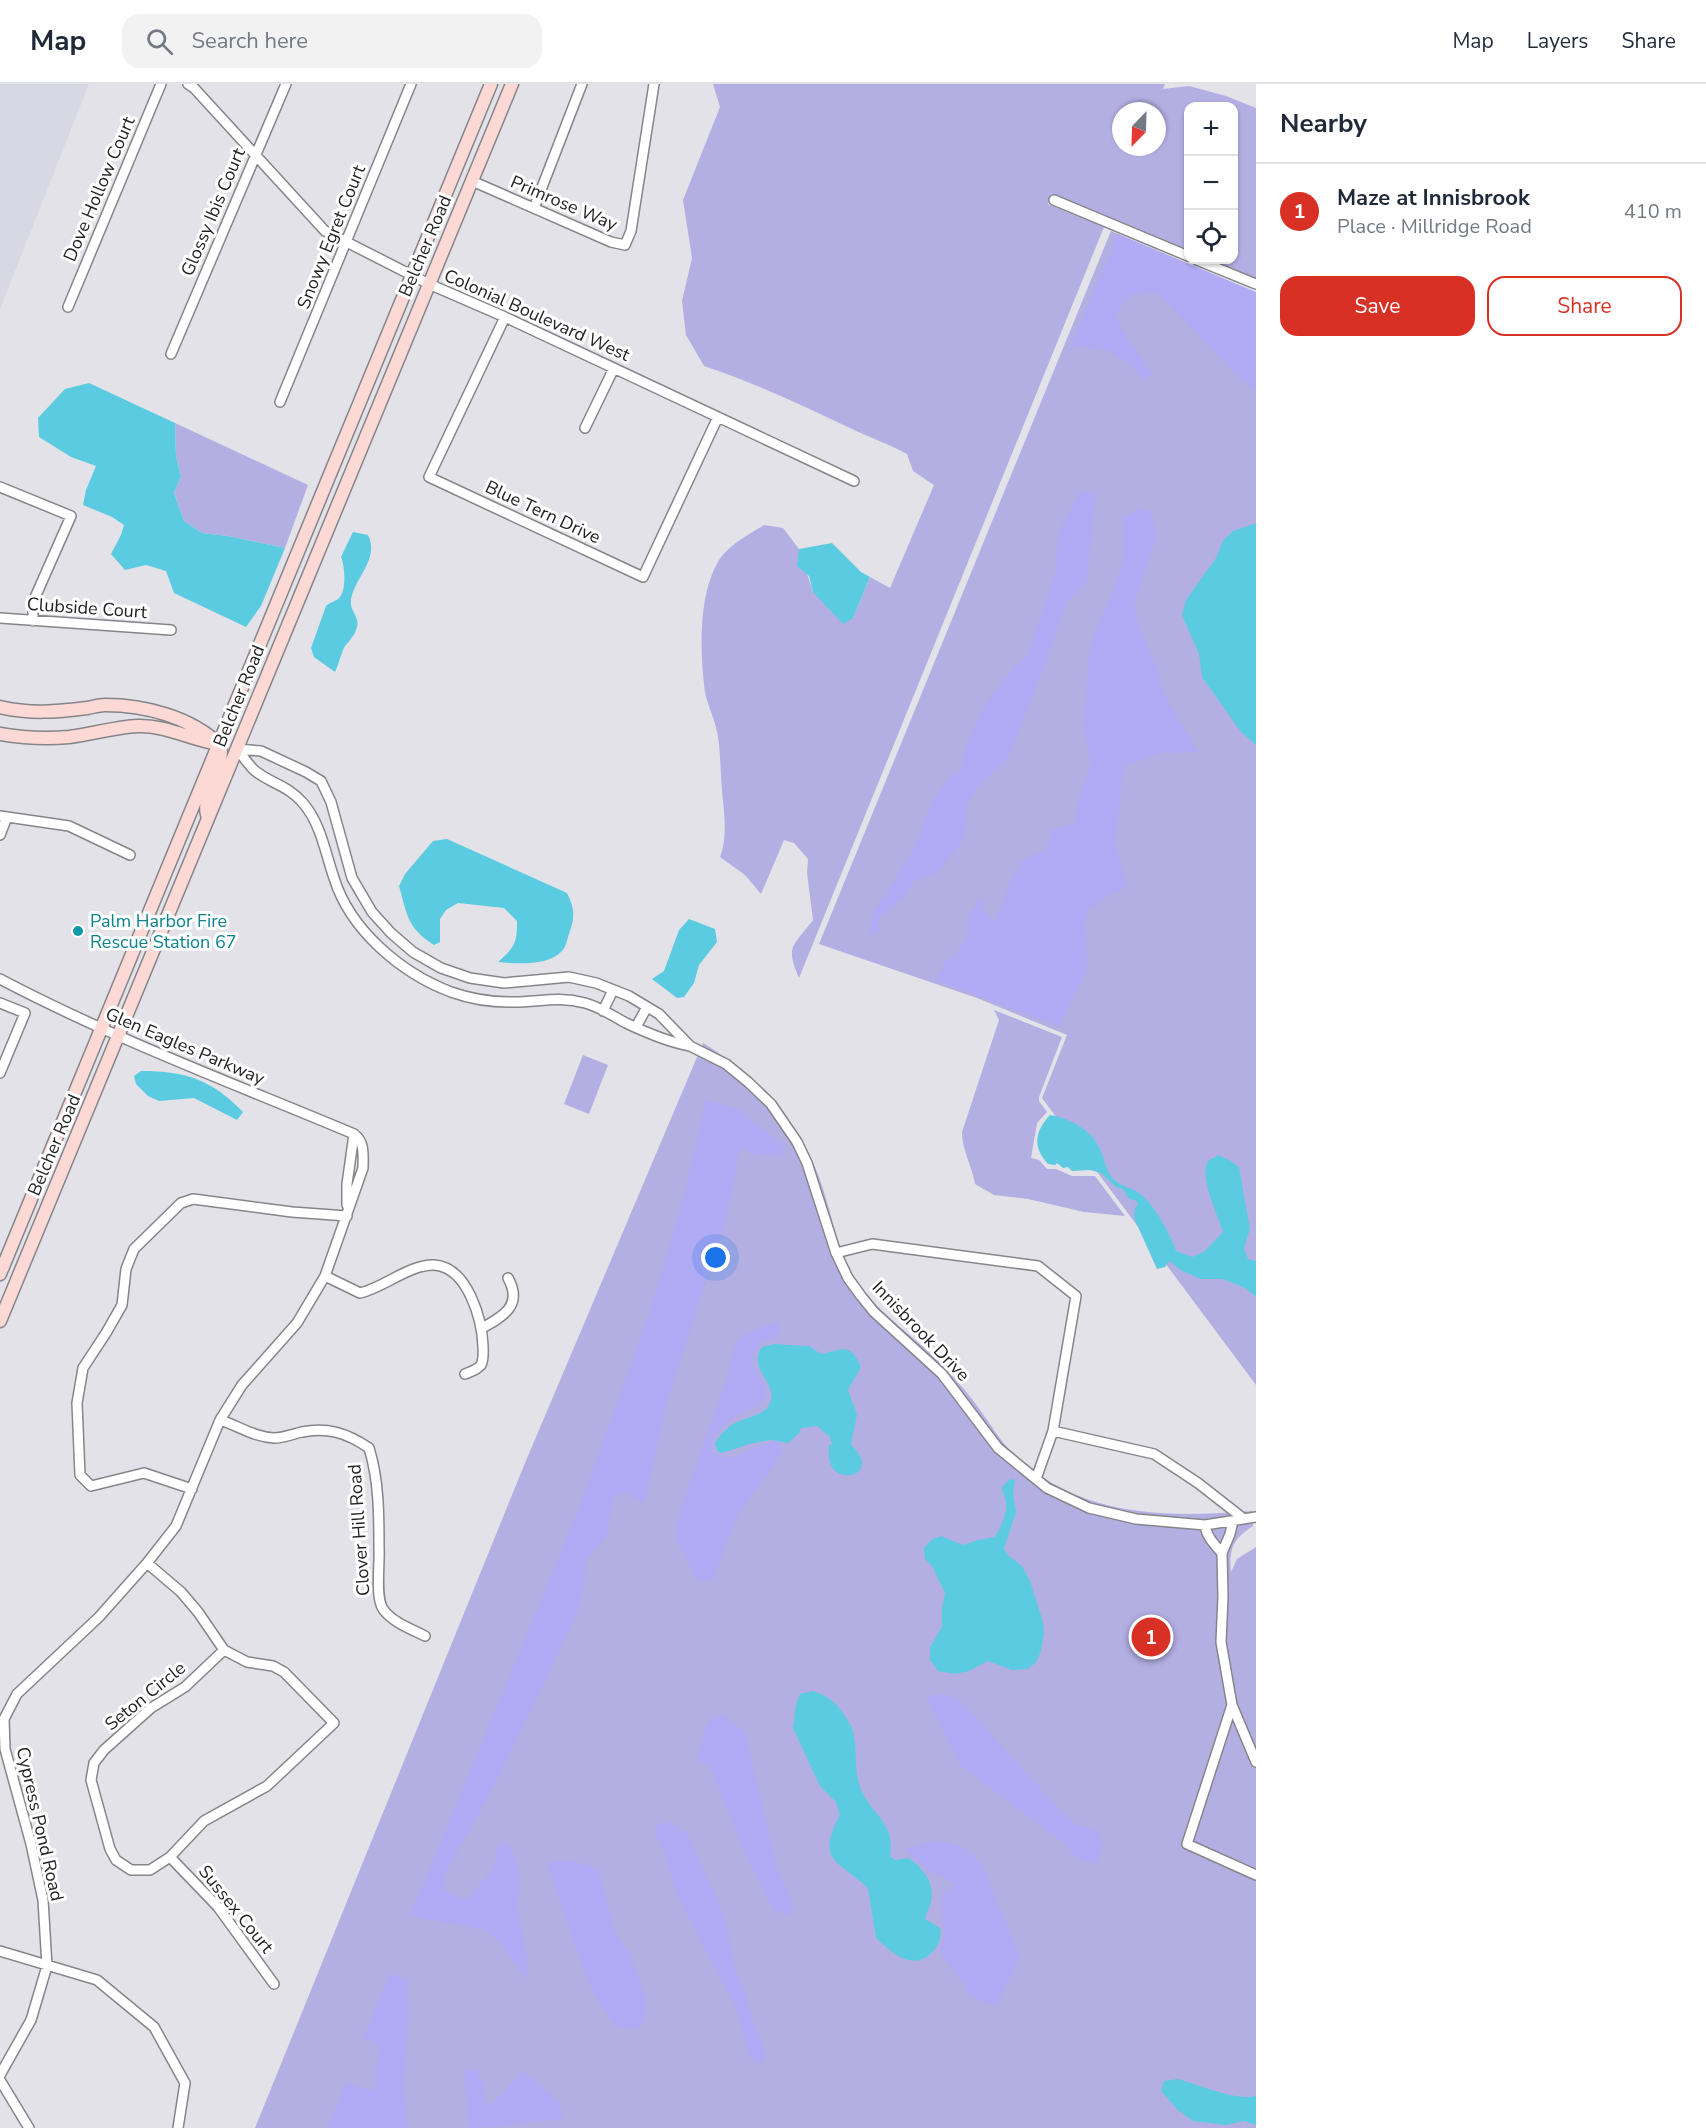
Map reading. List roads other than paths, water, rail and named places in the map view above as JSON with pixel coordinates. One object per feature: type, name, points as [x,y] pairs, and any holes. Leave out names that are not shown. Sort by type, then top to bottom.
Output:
[{"type":"main road","name":"Belcher Road","points":[[0,1274],[490,84]]},
{"type":"main road","name":"Belcher Road","points":[[0,1321],[512,84]]},
{"type":"main road","points":[[237,749],[233,741],[232,729],[247,693],[249,673]]},
{"type":"main road","points":[[0,707],[32,712],[103,705],[153,710],[204,730],[219,744],[221,754],[207,800],[208,820]]},
{"type":"main road","points":[[0,734],[43,738],[70,737],[117,727],[141,726],[161,728],[200,742],[219,744]]},
{"type":"street","name":"Dove Hollow Court","points":[[68,307],[161,84]]},
{"type":"street","name":"Colonial Boulevard West","points":[[189,84],[325,231],[412,276],[505,317],[854,481]]},
{"type":"street","name":"Glossy Ibis Court","points":[[171,354],[286,84]]},
{"type":"street","name":"Snowy Egret Court","points":[[280,402],[411,84]]},
{"type":"street","points":[[534,208],[582,84]]},
{"type":"street","name":"Primrose Way","points":[[472,181],[611,242],[625,245],[631,231],[654,84]]},
{"type":"street","points":[[1054,200],[1184,254]]},
{"type":"street","points":[[1207,264],[1256,284]]},
{"type":"street","name":"Blue Tern Drive","points":[[505,317],[429,477],[643,577],[718,417]]},
{"type":"street","points":[[585,428],[614,368]]},
{"type":"street","points":[[0,487],[70,516],[33,602],[33,621]]},
{"type":"street","name":"Clubside Court","points":[[0,618],[171,630]]},
{"type":"street","name":"Innisbrook Drive","points":[[237,749],[261,751],[321,781],[331,802],[352,878],[372,912],[413,952],[441,968],[470,978],[504,983],[569,977],[596,983],[659,1014],[690,1046]]},
{"type":"street","name":"Innisbrook Drive","points":[[237,749],[255,770],[285,787],[303,803],[319,828],[334,881],[348,909],[365,933],[396,961],[420,978],[452,992],[474,998],[509,1002],[561,998],[588,1004],[636,1028],[672,1042],[690,1046],[726,1064],[771,1104],[797,1142],[807,1163],[836,1253],[848,1278],[874,1312],[942,1374],[998,1448],[1047,1488],[1089,1508],[1136,1519],[1205,1525],[1256,1518]]},
{"type":"street","points":[[0,835],[4,817],[69,826],[130,855]]},
{"type":"street","name":"Glen Eagles Parkway","points":[[0,979],[102,1029],[357,1136]]},
{"type":"street","points":[[603,1011],[613,990]]},
{"type":"street","points":[[0,1003],[25,1014],[0,1073]]},
{"type":"street","points":[[636,1028],[647,1007]]},
{"type":"street","name":"Cypress Pond Road","points":[[0,2078],[31,2020],[47,1966],[43,1900],[31,1844],[5,1749],[2,1718],[17,1694],[99,1617],[176,1526],[220,1420],[242,1385],[297,1323],[325,1276],[347,1216],[347,1184],[357,1136]]},
{"type":"street","points":[[192,1489],[144,1473],[91,1486],[80,1475],[77,1403],[83,1368],[122,1305],[126,1269],[134,1249],[181,1203],[193,1199],[292,1212],[347,1216]]},
{"type":"street","points":[[836,1253],[872,1244],[1038,1266],[1076,1296],[1053,1431],[1036,1479]]},
{"type":"street","points":[[325,1276],[360,1293],[420,1267],[432,1265],[446,1268],[458,1278],[472,1299],[482,1328],[483,1360],[475,1370],[465,1374]]},
{"type":"street","points":[[482,1328],[503,1316],[512,1305],[513,1290],[508,1278]]},
{"type":"street","name":"Clover Hill Road","points":[[220,1420],[255,1436],[273,1438],[317,1429],[329,1430],[345,1434],[369,1448],[376,1470],[380,1548],[379,1599],[382,1608],[395,1620],[425,1636]]},
{"type":"street","points":[[1053,1431],[1155,1454],[1198,1483],[1244,1519]]},
{"type":"street","points":[[1233,1521],[1222,1553],[1221,1642],[1232,1705],[1256,1762]]},
{"type":"street","points":[[1205,1525],[1213,1543],[1222,1553]]},
{"type":"street","points":[[147,1563],[181,1592],[224,1650]]},
{"type":"street","name":"Seton Circle","points":[[224,1650],[247,1662],[273,1666],[284,1672],[334,1723],[267,1786],[204,1821],[170,1857],[150,1870],[131,1870],[116,1860],[91,1780],[91,1770],[105,1750],[151,1708],[185,1687],[224,1650]]},
{"type":"street","points":[[1232,1705],[1187,1844],[1256,1875]]},
{"type":"street","name":"Sussex Court","points":[[170,1857],[218,1907],[274,1984]]},
{"type":"street","points":[[0,1951],[97,1980],[154,2027],[185,2083],[178,2128]]},
{"type":"street","points":[[0,2078],[29,2128]]},
{"type":"water","points":[[89,383],[175,423],[176,456],[181,476],[174,493],[184,521],[202,533],[285,548],[261,606],[246,627],[174,593],[166,571],[146,565],[125,570],[111,554],[124,525],[112,517],[83,505],[86,490],[96,466],[71,457],[39,437],[38,418],[65,389]]},
{"type":"water","points":[[1256,523],[1256,745],[1241,732],[1202,677],[1199,654],[1182,615],[1186,600],[1216,558],[1223,541],[1233,531]]},
{"type":"water","points":[[353,532],[368,535],[371,552],[351,600],[358,623],[357,627],[345,646],[335,672],[314,657],[311,648],[326,606],[338,599],[343,591],[344,573],[341,557]]},
{"type":"water","points":[[832,543],[861,572],[870,577],[853,618],[843,624],[813,592],[809,576],[797,566],[799,549]]},
{"type":"water","points":[[447,839],[567,893],[572,904],[573,918],[562,951],[541,962],[498,962],[514,944],[516,935],[517,921],[504,908],[458,903],[446,910],[440,919],[440,942],[434,945],[418,933],[409,920],[399,886],[405,874],[433,841]]},
{"type":"water","points":[[689,919],[715,929],[717,942],[699,965],[694,983],[684,997],[677,998],[652,979],[664,971],[679,930]]},
{"type":"water","points":[[141,1071],[172,1073],[197,1080],[220,1092],[243,1112],[237,1120],[194,1098],[159,1101],[148,1096],[136,1084],[134,1076]]},
{"type":"water","points":[[1050,1115],[1066,1119],[1087,1131],[1101,1151],[1111,1177],[1144,1197],[1161,1219],[1176,1251],[1193,1257],[1205,1251],[1223,1232],[1207,1185],[1206,1166],[1209,1160],[1218,1155],[1239,1167],[1250,1229],[1244,1248],[1248,1259],[1256,1261],[1256,1297],[1245,1288],[1223,1279],[1201,1279],[1182,1271],[1169,1261],[1165,1267],[1157,1269],[1134,1218],[1135,1208],[1138,1205],[1136,1201],[1128,1198],[1123,1189],[1116,1187],[1101,1173],[1090,1170],[1072,1171],[1057,1163],[1048,1164],[1043,1158],[1037,1139],[1041,1127]]},
{"type":"water","points":[[774,1344],[809,1346],[821,1354],[845,1349],[853,1353],[857,1359],[861,1367],[848,1390],[857,1415],[851,1444],[859,1454],[862,1463],[857,1472],[846,1475],[835,1471],[829,1458],[829,1445],[832,1444],[830,1437],[817,1426],[801,1428],[789,1443],[771,1440],[722,1453],[717,1451],[715,1443],[726,1429],[768,1407],[772,1396],[760,1369],[758,1355],[762,1347]]},
{"type":"water","points":[[1010,1479],[1015,1480],[1013,1493],[1016,1512],[1004,1549],[1022,1566],[1030,1581],[1043,1622],[1041,1651],[1036,1662],[1028,1669],[1012,1670],[988,1661],[969,1671],[955,1674],[938,1671],[930,1660],[930,1647],[942,1627],[945,1593],[932,1566],[925,1559],[924,1548],[931,1540],[941,1536],[963,1545],[995,1537],[1006,1511],[1002,1487]]},
{"type":"water","points":[[813,1691],[835,1703],[850,1724],[853,1731],[860,1787],[886,1826],[891,1844],[890,1856],[895,1860],[909,1858],[928,1878],[932,1890],[930,1907],[925,1919],[940,1928],[941,1934],[936,1947],[921,1960],[904,1959],[876,1938],[868,1888],[833,1859],[830,1842],[840,1815],[836,1802],[820,1786],[793,1728],[800,1694]]},
{"type":"water","points":[[1178,2079],[1228,2094],[1256,2096],[1256,2125],[1244,2121],[1226,2125],[1193,2121],[1178,2110],[1161,2091],[1164,2081]]},
{"type":"place","name":"Palm Harbor Fire Rescue Station 67","points":[[78,931]]},
{"type":"place","name":"Maze at Innisbrook","points":[[1151,1637]]}]
